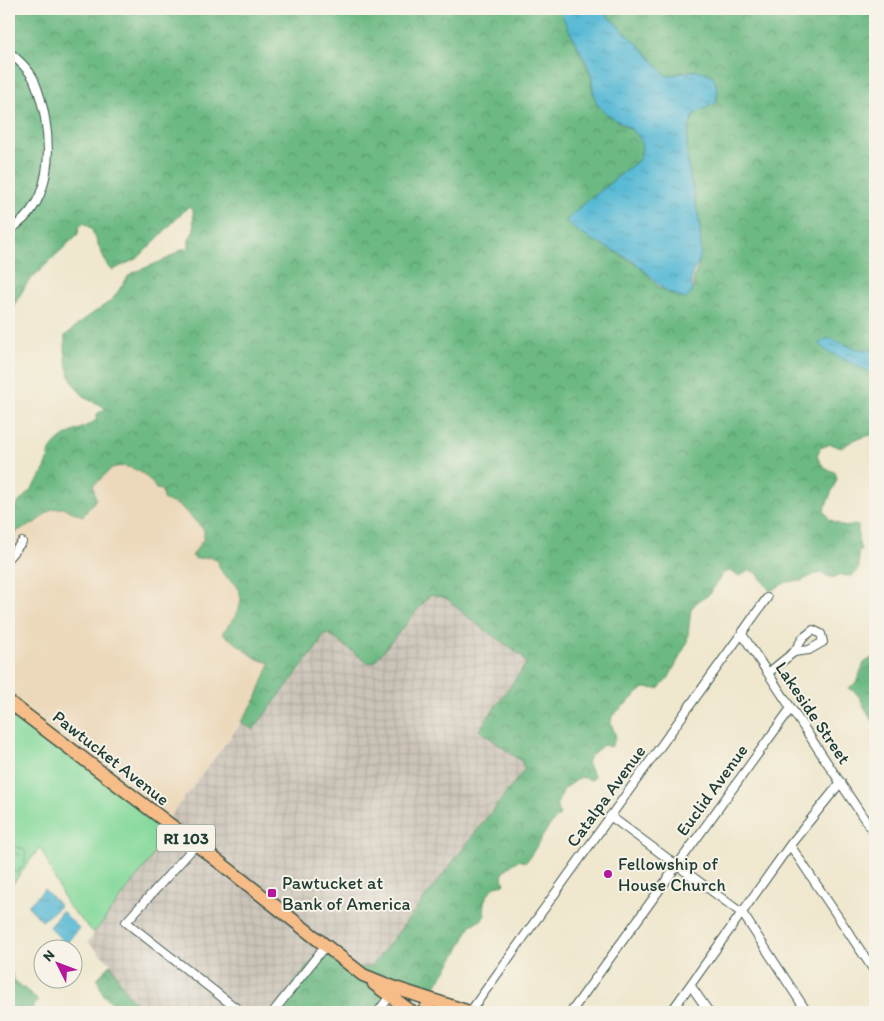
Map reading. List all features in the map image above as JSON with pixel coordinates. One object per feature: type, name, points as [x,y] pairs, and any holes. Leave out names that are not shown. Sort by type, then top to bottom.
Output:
[{"type":"main road","name":"Pawtucket Avenue","points":[[9,702],[363,975],[392,992]]},
{"type":"main road","name":"RI 103","points":[[392,992],[432,1000],[470,1012]]},
{"type":"main road","name":"RI 103","points":[[392,992],[412,1012]]},
{"type":"main road","points":[[424,1012],[432,1000]]},
{"type":"street","points":[[9,52],[33,79],[47,128],[48,156],[46,172],[31,211],[23,221],[9,230]]},
{"type":"street","points":[[9,557],[22,542]]},
{"type":"street","name":"Catalpa Avenue","points":[[470,1012],[767,598]]},
{"type":"street","name":"Lakeside Street","points":[[742,634],[875,835]]},
{"type":"street","points":[[768,673],[794,652]]},
{"type":"street","name":"Euclid Avenue","points":[[571,1012],[675,865],[791,708]]},
{"type":"street","points":[[671,1012],[743,914],[790,845],[841,782]]},
{"type":"street","points":[[610,816],[743,914],[807,1012]]},
{"type":"street","points":[[196,845],[126,922],[241,1012]]},
{"type":"street","points":[[790,845],[875,972]]},
{"type":"street","points":[[273,1012],[326,945]]},
{"type":"street","points":[[691,986],[709,1012]]},
{"type":"street","points":[[378,1012],[392,992]]},
{"type":"shaded area","points":[[117,466],[128,467],[146,474],[155,486],[162,490],[163,499],[180,506],[204,530],[204,538],[197,548],[196,559],[211,556],[218,561],[220,572],[236,586],[242,601],[236,617],[251,654],[257,659],[270,662],[263,685],[250,709],[166,822],[9,702],[9,541],[19,530],[32,525],[52,509],[63,508],[84,512],[96,499],[93,486],[112,468]]},
{"type":"shaded area","points":[[430,595],[446,598],[470,619],[522,656],[526,664],[479,730],[521,761],[525,769],[371,967],[356,968],[272,1012],[145,1012],[128,995],[115,975],[111,964],[88,942],[156,848],[159,833],[166,822],[241,723],[253,730],[320,643],[324,634],[327,633],[367,663],[374,662]]},
{"type":"green space","points":[[9,9],[560,9],[591,76],[593,93],[619,123],[635,132],[642,140],[643,149],[639,160],[579,208],[566,222],[640,267],[660,288],[673,295],[694,288],[694,277],[700,255],[700,228],[687,156],[687,141],[690,127],[695,113],[716,103],[718,90],[713,76],[692,70],[666,76],[642,48],[600,9],[875,9],[875,351],[854,348],[846,343],[868,371],[875,375],[875,434],[856,439],[841,448],[831,444],[820,448],[817,456],[824,467],[835,472],[837,479],[824,510],[829,519],[845,527],[858,526],[858,539],[861,551],[858,552],[859,568],[852,576],[838,575],[833,578],[821,573],[801,581],[787,582],[770,591],[757,573],[749,570],[740,576],[729,571],[723,573],[710,594],[697,602],[691,609],[687,643],[668,679],[658,689],[644,688],[612,716],[611,723],[616,737],[611,747],[603,745],[590,756],[587,763],[594,776],[592,780],[581,777],[564,789],[556,806],[560,814],[559,817],[550,825],[526,862],[518,860],[505,870],[502,876],[505,884],[495,886],[487,896],[484,903],[485,915],[481,920],[471,925],[458,951],[429,997],[387,992],[376,1012],[272,1012],[325,944],[356,968],[372,966],[525,769],[521,761],[479,730],[526,664],[522,656],[470,619],[446,598],[430,595],[374,662],[368,663],[327,633],[324,634],[320,643],[253,730],[241,722],[256,699],[270,663],[257,659],[222,633],[238,611],[241,599],[240,592],[223,573],[218,561],[211,557],[196,559],[192,556],[204,538],[204,530],[180,506],[163,499],[162,490],[156,489],[143,474],[132,468],[112,468],[93,486],[96,499],[83,516],[63,508],[52,509],[32,525],[19,530],[9,541],[9,513],[38,481],[53,446],[63,437],[96,420],[97,414],[105,409],[101,405],[87,399],[70,377],[65,354],[65,336],[82,321],[112,300],[130,274],[167,259],[182,249],[189,249],[189,240],[194,230],[193,210],[188,207],[138,258],[113,270],[108,267],[91,228],[84,223],[79,227],[78,234],[28,282],[14,305],[9,309]]},
{"type":"green space","points":[[875,656],[875,722],[858,696],[849,688],[856,683],[864,663]]},
{"type":"green space","points":[[9,702],[163,826],[150,860],[94,933],[67,905],[40,847],[9,889]]},
{"type":"green space","points":[[13,847],[22,848],[26,853],[24,864],[17,873],[9,868],[9,850]]},
{"type":"green space","points":[[111,964],[121,984],[145,1012],[124,1012],[104,996],[97,979]]},
{"type":"green space","points":[[9,966],[14,980],[38,1000],[30,1012],[9,1012]]},
{"type":"water","points":[[560,9],[600,9],[642,48],[666,76],[700,71],[713,76],[718,90],[716,103],[695,113],[689,127],[687,142],[687,157],[698,216],[701,250],[698,263],[692,275],[692,290],[686,299],[665,290],[639,266],[621,254],[583,235],[566,221],[579,208],[639,160],[642,149],[636,134],[630,128],[613,118],[598,105],[588,67]]},
{"type":"water","points":[[829,338],[854,348],[875,351],[875,375],[825,350],[819,343]]},
{"type":"water","points":[[44,889],[60,906],[42,921],[28,906]]},
{"type":"water","points":[[62,911],[79,928],[71,938],[60,938],[49,927]]},
{"type":"place","name":"Fellowship of House Church","points":[[608,874]]},
{"type":"place","name":"Pawtucket at Bank of America","points":[[272,893]]}]
